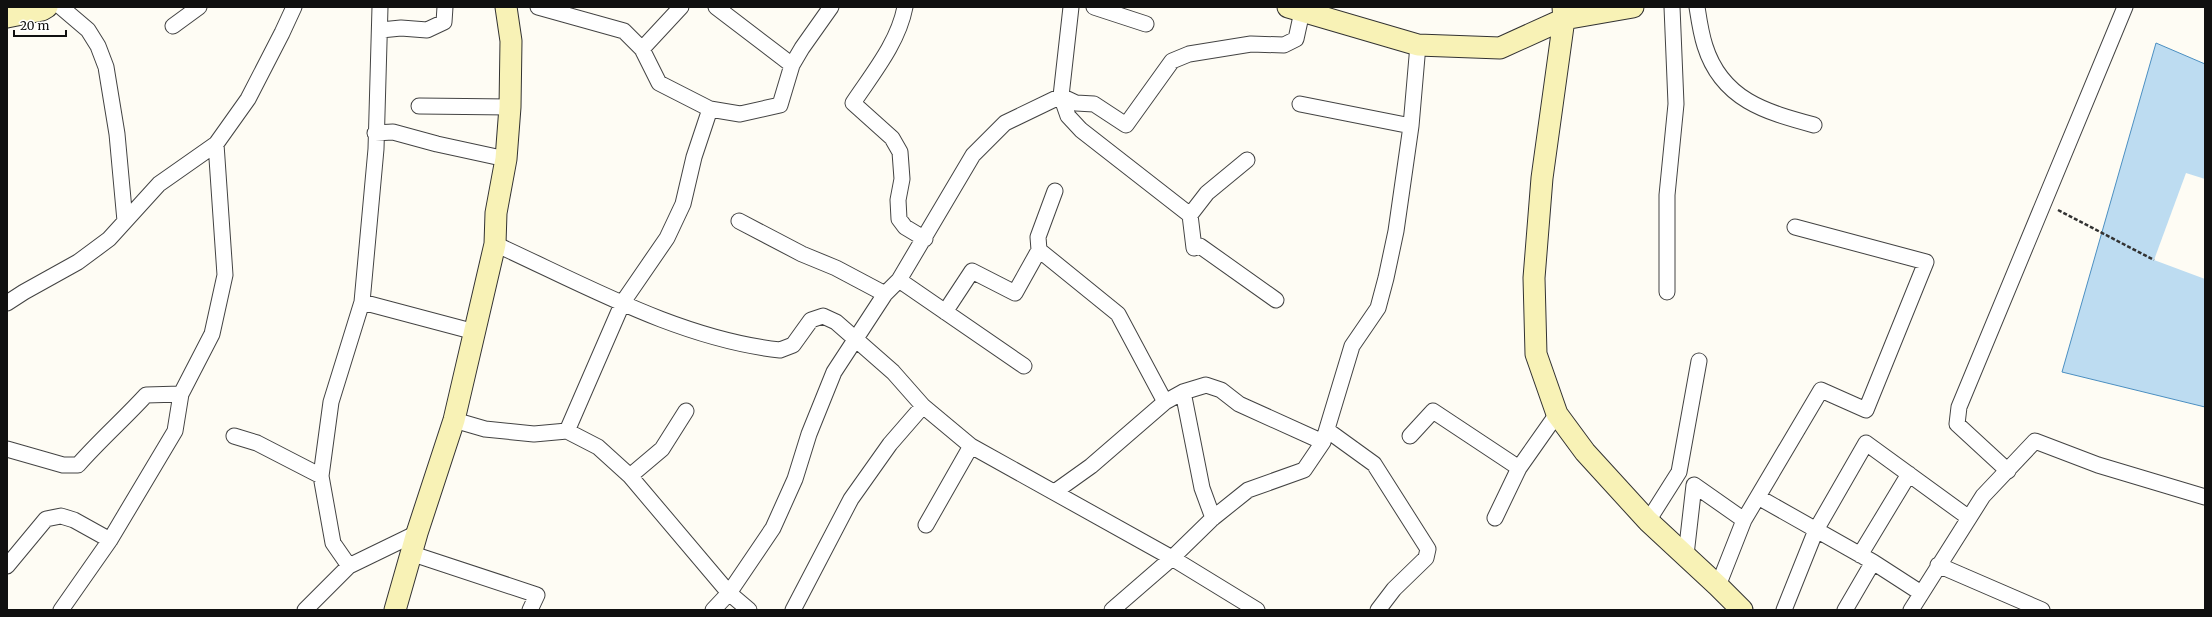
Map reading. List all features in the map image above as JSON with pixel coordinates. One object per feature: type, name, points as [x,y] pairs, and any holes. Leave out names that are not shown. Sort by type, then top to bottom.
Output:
[{"type":"street","points":[[7,17],[42,10],[47,7]]},
{"type":"street","points":[[61,7],[88,30],[98,46],[106,66],[117,134],[125,221]]},
{"type":"street","points":[[174,26],[199,7]]},
{"type":"street","points":[[7,303],[78,262],[109,239],[159,184],[216,144],[248,99],[294,7]]},
{"type":"street","points":[[349,566],[332,543],[321,476],[331,402],[362,302],[376,149],[375,133],[381,30],[380,7]]},
{"type":"street","points":[[381,30],[401,28],[427,30],[444,22],[445,7]]},
{"type":"street","points":[[395,610],[413,554],[417,533],[454,420],[495,244],[496,213],[506,159],[510,107],[511,41],[506,7]]},
{"type":"street","points":[[538,7],[624,31],[642,48],[659,83],[710,109],[740,114],[780,105],[792,65],[831,7]]},
{"type":"street","points":[[642,48],[681,7]]},
{"type":"street","points":[[716,7],[792,65]]},
{"type":"street","points":[[904,7],[903,16],[887,54],[853,102],[892,138],[900,152],[902,180],[898,200],[899,219],[906,227],[925,239]]},
{"type":"street","points":[[1070,7],[1061,96],[1068,116],[1081,130],[1190,216]]},
{"type":"street","points":[[1094,7],[1146,24]]},
{"type":"street","points":[[713,610],[729,593],[773,528],[795,479],[809,434],[834,372],[885,294],[899,280],[925,239],[973,155],[1005,123],[1061,96],[1076,102],[1094,104],[1126,125],[1172,61],[1189,54],[1251,44],[1284,45],[1296,39],[1298,9],[1418,44],[1500,48],[1564,13],[1632,7]]},
{"type":"street","points":[[1667,292],[1667,195],[1676,104],[1672,7]]},
{"type":"street","points":[[1697,7],[1705,47],[1716,69],[1729,86],[1748,102],[1768,112],[1814,125]]},
{"type":"street","points":[[2008,470],[1957,424],[1959,407],[2125,7]]},
{"type":"street","points":[[1564,13],[1542,178],[1534,278],[1536,354],[1557,414],[1585,452],[1648,521],[1686,555],[1742,610]]},
{"type":"street","points":[[1112,610],[1172,558],[1213,518],[1248,490],[1304,470],[1325,436],[1352,346],[1378,308],[1396,231],[1411,126],[1418,44]]},
{"type":"street","points":[[1300,104],[1411,126]]},
{"type":"street","points":[[419,106],[510,107]]},
{"type":"street","points":[[567,431],[623,302],[667,238],[683,204],[694,157],[710,109]]},
{"type":"street","points":[[375,133],[393,132],[437,144],[506,159]]},
{"type":"street","points":[[61,610],[110,540],[175,431],[181,394],[212,334],[225,275],[216,144]]},
{"type":"street","points":[[1247,160],[1206,193],[1190,216],[1194,248],[1200,246],[1276,300]]},
{"type":"street","points":[[945,312],[972,271],[1015,293],[1039,250],[1038,237],[1055,191]]},
{"type":"street","points":[[739,221],[802,254],[836,268],[885,294]]},
{"type":"street","points":[[1718,586],[1744,520],[1821,390],[1866,410],[1926,262],[1795,227]]},
{"type":"street","points":[[495,244],[623,302],[701,334],[762,348],[780,350],[793,345],[812,320],[823,316],[836,322],[893,372],[923,406],[971,446],[1056,491],[1172,558],[1257,610]]},
{"type":"street","points":[[1039,250],[1118,314],[1165,402]]},
{"type":"street","points":[[899,280],[1024,366]]},
{"type":"street","points":[[362,302],[475,332]]},
{"type":"street","points":[[1648,521],[1679,472],[1699,361]]},
{"type":"street","points":[[1056,491],[1091,466],[1165,402],[1183,392],[1206,385],[1221,390],[1239,404],[1325,436],[1374,464],[1428,549],[1426,558],[1394,589],[1378,610]]},
{"type":"street","points":[[1183,392],[1202,488],[1213,518]]},
{"type":"street","points":[[7,449],[64,465],[78,464],[146,395],[181,394]]},
{"type":"street","points":[[793,610],[851,499],[890,444],[923,406]]},
{"type":"street","points":[[630,476],[662,449],[686,411]]},
{"type":"street","points":[[1410,436],[1433,411],[1519,468]]},
{"type":"street","points":[[1495,518],[1519,468],[1557,414]]},
{"type":"street","points":[[454,420],[485,429],[534,434],[567,431],[598,447],[630,476],[729,593],[749,610]]},
{"type":"street","points":[[234,436],[257,443],[321,476]]},
{"type":"street","points":[[1911,610],[1938,565],[1983,496],[2035,441],[2098,464],[2205,497]]},
{"type":"street","points":[[1784,610],[1816,530],[1866,443],[1969,518]]},
{"type":"street","points":[[926,525],[971,446]]},
{"type":"street","points":[[1845,610],[1867,559],[1908,474]]},
{"type":"street","points":[[1686,555],[1694,485],[1744,520]]},
{"type":"street","points":[[1758,497],[1867,559],[1921,593]]},
{"type":"street","points":[[7,566],[46,519],[62,516],[74,520],[110,540]]},
{"type":"street","points":[[305,610],[349,566],[417,533]]},
{"type":"street","points":[[413,554],[537,596],[530,610]]},
{"type":"street","points":[[1938,565],[2042,610]]},
{"type":"path","points":[[2054,208],[2154,260]]},
{"type":"water","points":[[2156,43],[2205,64],[2205,407],[2062,372]]},
{"type":"pier","points":[[2186,173],[2205,179],[2205,279],[2154,260]]}]
